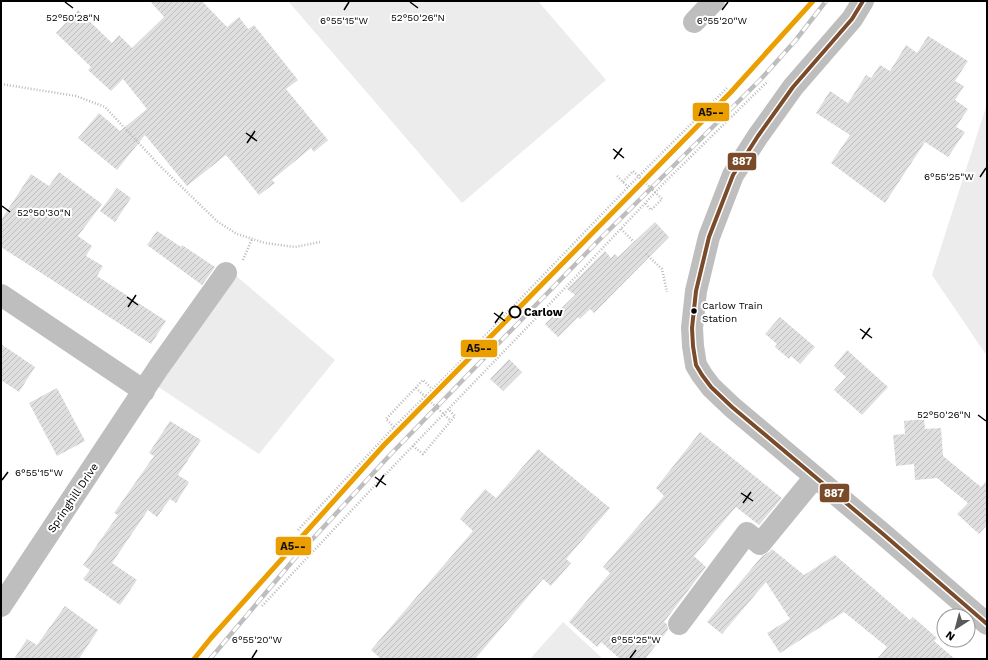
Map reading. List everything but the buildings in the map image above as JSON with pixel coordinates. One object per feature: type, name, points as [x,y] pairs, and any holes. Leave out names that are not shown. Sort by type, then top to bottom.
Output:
[{"type":"street","points":[[694,22],[714,1]]},
{"type":"street","points":[[863,1],[852,19],[793,87],[758,136],[733,175],[709,237],[696,291],[692,328],[696,365],[711,387],[987,624]]},
{"type":"street","name":"Springhill Drive","points":[[1,606],[169,352],[226,272]]},
{"type":"street","points":[[1,295],[144,391]]},
{"type":"street","points":[[679,624],[747,533],[760,544],[815,477]]},
{"type":"path","points":[[262,606],[644,203],[770,79]]},
{"type":"path","points":[[1,84],[76,96],[105,107],[162,168],[218,222],[237,234],[265,243],[295,247],[320,242]]},
{"type":"path","points":[[298,530],[394,427],[628,187],[728,87]]},
{"type":"path","points":[[622,182],[633,171],[662,199],[651,210],[644,203]]},
{"type":"path","points":[[617,176],[628,187]]},
{"type":"path","points":[[621,229],[634,242]]},
{"type":"path","points":[[646,254],[662,269],[667,292]]},
{"type":"path","points":[[394,427],[386,419],[423,380],[432,389]]},
{"type":"path","points":[[416,388],[451,421]]},
{"type":"path","points":[[413,446],[423,454],[456,416],[448,409]]},
{"type":"shaded area","points":[[288,1],[538,1],[606,80],[462,203]]},
{"type":"shaded area","points":[[987,104],[987,356],[932,275]]},
{"type":"shaded area","points":[[234,274],[335,360],[259,454],[154,384]]},
{"type":"shaded area","points":[[563,622],[603,659],[530,659]]},
{"type":"railway","points":[[210,659],[296,557],[389,456],[601,238],[761,79],[795,41],[826,1]]},
{"type":"transit line","name":"A5--","points":[[194,659],[211,638],[384,445],[731,92],[813,1]]},
{"type":"transit line","name":"887","points":[[863,1],[852,19],[793,87],[758,136],[733,175],[709,237],[696,291],[692,328],[696,365],[711,387],[732,407],[987,624]]},
{"type":"place","name":"Carlow Train Station","points":[[694,311]]},
{"type":"place","name":"Carlow","points":[[515,312]]}]
